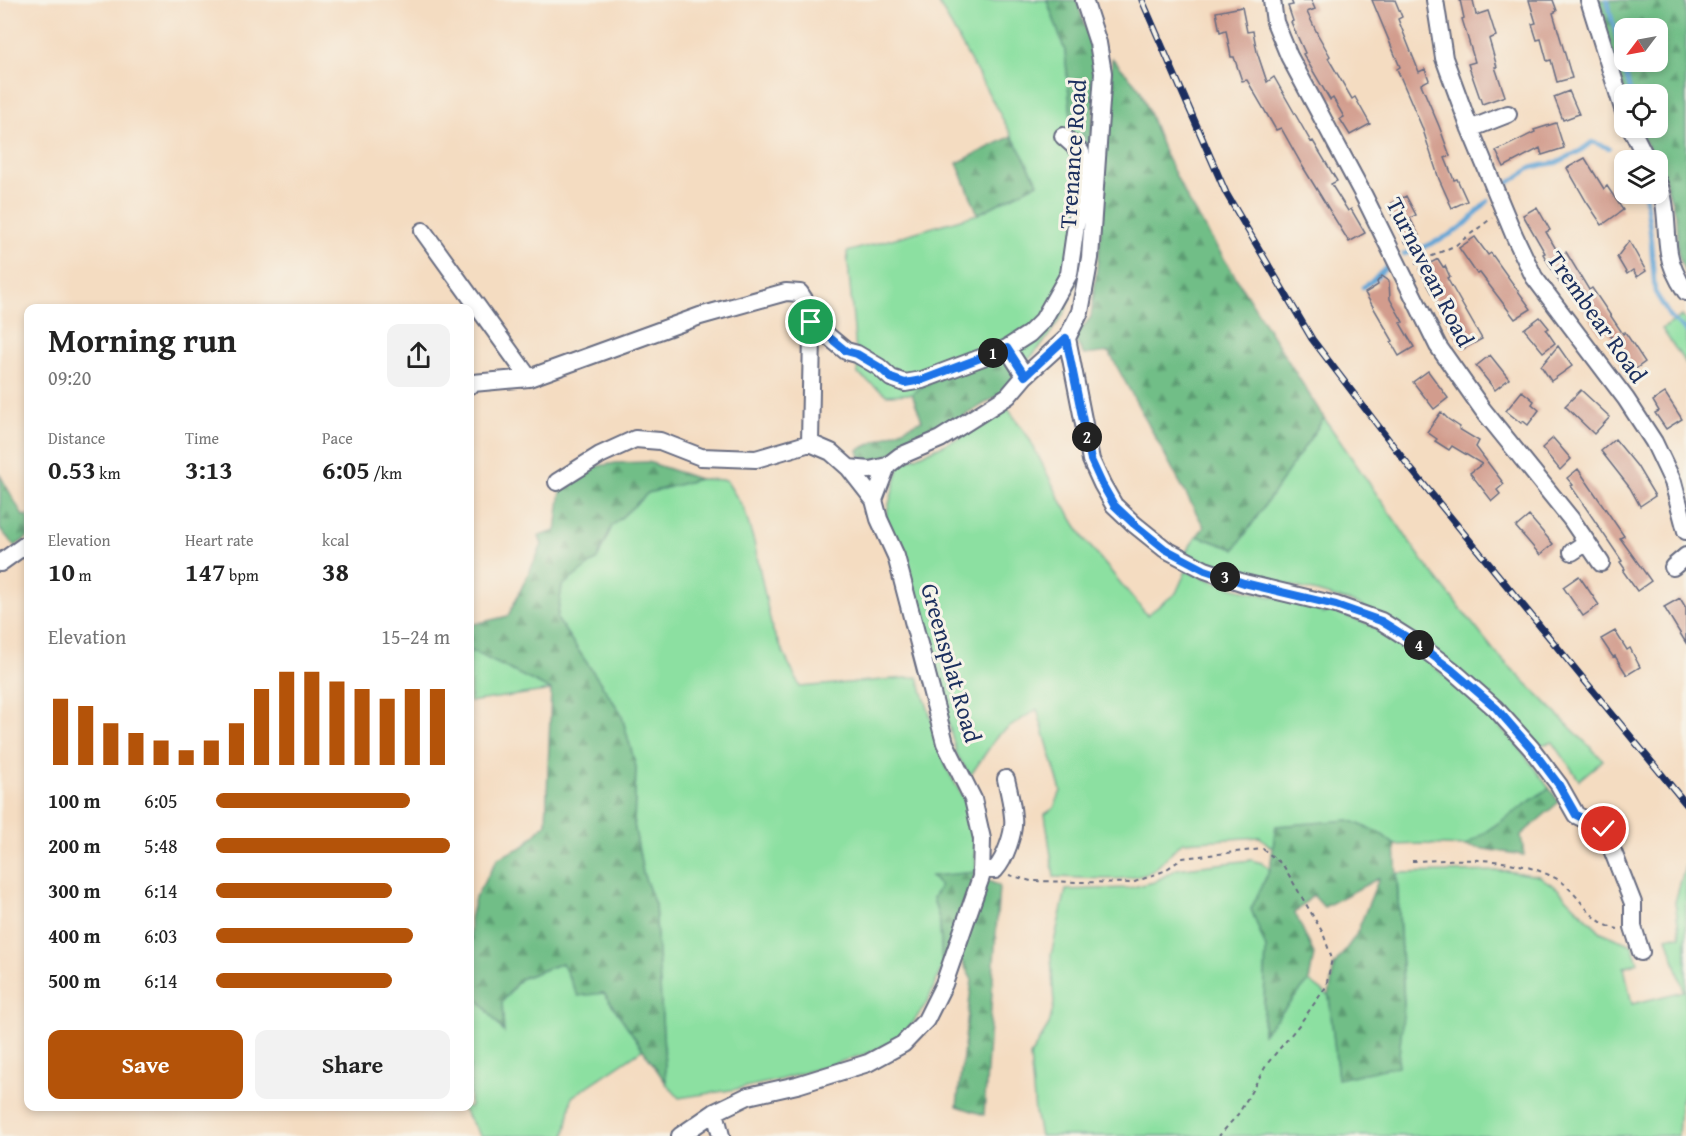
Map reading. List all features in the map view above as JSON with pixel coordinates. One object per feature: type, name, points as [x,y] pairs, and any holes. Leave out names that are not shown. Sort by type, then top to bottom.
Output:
[{"type":"street","name":"Trenance Road","points":[[887,466],[900,456],[940,440],[1008,396],[1025,376],[1066,338],[1080,312],[1090,258],[1103,73],[1098,43],[1084,0]]},
{"type":"street","name":"Turnavean Road","points":[[1272,0],[1275,22],[1289,56],[1364,196],[1438,346],[1483,410],[1571,519],[1601,563]]},
{"type":"street","name":"Trembear Road","points":[[1435,0],[1444,58],[1470,129],[1514,235],[1534,277],[1626,399],[1654,442],[1673,482],[1686,531]]},
{"type":"street","points":[[1588,0],[1615,84]]},
{"type":"street","points":[[1470,129],[1508,114]]},
{"type":"street","points":[[811,322],[846,351],[857,354],[879,367],[891,378],[905,383],[922,380],[1007,348],[1029,334],[1043,320],[1069,274],[1083,176],[1081,152],[1063,136]]},
{"type":"street","points":[[1664,204],[1669,256],[1678,280],[1686,292]]},
{"type":"street","points":[[423,231],[529,378]]},
{"type":"street","points":[[474,384],[529,378],[700,316],[786,292],[800,293],[809,307],[812,334],[810,443],[756,459],[701,457],[660,441],[635,439],[600,455],[557,482]]},
{"type":"street","points":[[1066,338],[1091,460],[1114,505],[1165,549],[1205,570],[1264,588],[1336,605],[1381,621],[1452,670],[1496,708],[1531,748],[1559,785],[1576,815],[1611,829],[1633,903],[1633,927],[1641,952]]},
{"type":"street","points":[[1007,348],[1025,376]]},
{"type":"street","name":"Greensplat Road","points":[[680,1136],[715,1112],[748,1096],[796,1085],[868,1063],[903,1044],[926,1020],[944,984],[981,878],[988,870],[973,799],[945,743],[896,556],[879,519],[874,500],[849,468],[831,452],[810,443]]},
{"type":"street","points":[[849,468],[870,470],[887,466]]},
{"type":"street","points":[[874,500],[887,466]]},
{"type":"street","points":[[1572,552],[1587,542]]},
{"type":"street","points":[[0,563],[24,546]]},
{"type":"street","points":[[1673,567],[1686,556]]},
{"type":"street","points":[[988,870],[1003,861],[1014,819],[1006,779]]},
{"type":"street","points":[[715,1112],[721,1136]]},
{"type":"path","points":[[1401,270],[1456,245],[1485,223]]},
{"type":"path","points":[[988,870],[1031,881],[1132,883],[1164,871],[1183,858],[1263,849],[1283,865],[1323,933],[1332,959],[1326,987],[1267,1064],[1239,1113],[1219,1136]]},
{"type":"path","points":[[1412,861],[1482,859],[1538,870],[1561,881],[1596,918],[1612,928],[1622,930],[1633,927]]},
{"type":"green space","points":[[937,0],[1047,0],[1065,51],[1071,116],[1090,145],[1086,236],[1077,281],[1065,312],[1042,345],[1025,363],[925,385],[912,394],[887,395],[858,374],[847,252],[978,214],[1038,183]]},
{"type":"green space","points":[[1047,0],[1077,0],[1092,50],[1097,79],[1090,145],[1071,116],[1065,51]]},
{"type":"green space","points":[[1595,0],[1686,0],[1686,276],[1678,254],[1676,216],[1668,190],[1668,150],[1650,150],[1643,138],[1668,138],[1668,84],[1622,84],[1618,72],[1668,72],[1668,18],[1614,18],[1614,60]]},
{"type":"green space","points":[[1112,58],[1140,89],[1164,152],[1191,206],[1324,418],[1235,549],[1197,536],[1204,527],[1109,352],[1084,355],[1074,338],[1091,317],[1100,241]]},
{"type":"green space","points":[[1012,136],[1038,183],[978,214],[957,163]]},
{"type":"green space","points":[[1682,316],[1686,321],[1686,364],[1662,329]]},
{"type":"green space","points":[[1001,353],[1018,373],[999,395],[949,425],[883,458],[861,461],[858,450],[922,420],[912,394],[925,385]]},
{"type":"green space","points":[[1006,406],[1029,438],[1061,501],[1085,540],[1147,615],[1176,593],[1186,571],[1227,586],[1306,605],[1323,613],[1333,611],[1368,624],[1417,653],[1472,698],[1519,747],[1549,788],[1465,846],[1395,845],[1380,833],[1276,826],[1273,849],[1260,837],[1183,842],[1156,868],[1143,875],[1119,879],[1054,877],[1045,814],[1054,808],[1061,791],[1037,709],[998,735],[970,776],[957,755],[916,602],[885,519],[900,464],[959,438]]},
{"type":"green space","points":[[1324,418],[1423,561],[1495,652],[1603,760],[1579,780],[1553,742],[1536,746],[1398,626],[1358,604],[1222,569],[1185,553],[1197,536],[1235,549]]},
{"type":"green space","points":[[648,462],[699,479],[648,493],[612,526],[597,559],[562,586],[557,619],[621,713],[636,767],[634,824],[643,873],[655,905],[666,1083],[604,993],[578,996],[562,963],[520,979],[502,1002],[504,1032],[474,994],[475,898],[498,858],[524,846],[546,823],[551,690],[474,652],[474,624],[508,616],[542,545],[539,536],[556,531],[561,491],[592,467],[616,463]]},
{"type":"green space","points":[[0,475],[24,516],[24,540],[15,546],[0,529]]},
{"type":"green space","points":[[699,479],[726,480],[744,509],[754,542],[772,629],[800,687],[918,677],[947,769],[967,804],[975,840],[976,872],[931,877],[940,886],[933,898],[940,923],[942,967],[928,1001],[912,1024],[892,1042],[869,1053],[779,1080],[679,1098],[666,1083],[655,905],[643,873],[634,824],[636,767],[621,713],[557,619],[562,586],[597,559],[612,526],[648,493]]},
{"type":"green space","points":[[474,651],[551,690],[474,701]]},
{"type":"green space","points":[[1549,788],[1559,802],[1521,835],[1524,855],[1465,846]]},
{"type":"green space","points":[[1349,820],[1380,833],[1395,845],[1404,1005],[1398,1066],[1338,1079],[1329,996],[1334,966],[1356,935],[1379,878],[1324,907],[1313,895],[1295,913],[1314,954],[1309,981],[1263,1034],[1266,948],[1251,909],[1270,869],[1276,826]]},
{"type":"green space","points":[[1251,860],[1262,863],[1270,869],[1251,909],[1266,948],[1263,1033],[1309,981],[1329,996],[1338,1078],[1404,1005],[1397,873],[1506,871],[1539,876],[1558,889],[1601,932],[1632,945],[1638,962],[1624,967],[1632,1004],[1684,991],[1667,937],[1680,936],[1675,902],[1686,863],[1686,1082],[1680,1106],[1678,1136],[1040,1136],[1035,1112],[1030,1056],[1049,1025],[1054,1004],[1051,955],[1066,890],[1129,888],[1154,882],[1177,869]]},
{"type":"green space","points":[[976,872],[942,967],[940,923],[933,898],[940,886],[931,876]]},
{"type":"green space","points":[[985,879],[999,886],[984,1115],[957,1106],[972,980],[960,958]]},
{"type":"green space","points":[[562,963],[578,995],[604,992],[643,1049],[572,1097],[565,1136],[481,1136],[464,1111],[474,1111],[474,994],[503,1031],[502,1002],[520,979]]},
{"type":"building","points":[[1291,0],[1311,0],[1315,9],[1307,12],[1330,56],[1328,58],[1352,99],[1355,97],[1370,124],[1350,135],[1340,119],[1344,117],[1333,98],[1330,100],[1303,54],[1305,53],[1291,22],[1293,21],[1288,6],[1293,5]]},
{"type":"building","points":[[1372,0],[1395,0],[1402,17],[1398,19],[1419,72],[1425,69],[1429,80],[1421,84],[1450,156],[1445,158],[1454,180],[1457,179],[1467,201],[1452,208],[1439,179],[1422,127],[1397,69],[1400,67]]},
{"type":"building","points":[[1460,0],[1473,0],[1476,15],[1488,11],[1496,36],[1489,39],[1505,96],[1482,104],[1468,64],[1475,62],[1462,19],[1464,18]]},
{"type":"building","points":[[1529,0],[1553,0],[1557,11],[1553,13],[1572,78],[1557,82],[1551,60],[1547,61],[1541,39],[1537,40],[1532,24],[1536,23]]},
{"type":"building","points":[[1242,7],[1247,32],[1253,31],[1267,82],[1274,77],[1311,142],[1313,141],[1337,181],[1331,184],[1348,211],[1351,209],[1365,233],[1349,242],[1281,128],[1276,130],[1247,80],[1242,81],[1234,57],[1231,57],[1226,30],[1220,32],[1216,12]]},
{"type":"building","points":[[1569,91],[1579,114],[1563,120],[1554,97]]},
{"type":"building","points":[[1556,123],[1564,148],[1542,155],[1540,148],[1504,167],[1496,151],[1535,132],[1534,130]]},
{"type":"building","points":[[1585,158],[1604,189],[1607,186],[1614,196],[1614,204],[1619,204],[1623,210],[1602,225],[1567,168]]},
{"type":"building","points":[[1406,196],[1416,215],[1410,218],[1419,236],[1406,243],[1387,206]]},
{"type":"building","points":[[1537,207],[1550,230],[1546,232],[1560,256],[1566,252],[1589,290],[1592,288],[1645,362],[1627,375],[1620,364],[1626,359],[1607,330],[1600,334],[1567,283],[1562,286],[1543,254],[1545,253],[1523,215]]},
{"type":"building","points":[[1475,237],[1488,255],[1491,253],[1531,309],[1515,319],[1480,273],[1477,274],[1459,248]]},
{"type":"building","points":[[1629,241],[1646,271],[1637,277],[1633,270],[1627,274],[1617,257]]},
{"type":"building","points":[[1438,259],[1443,267],[1445,266],[1450,277],[1447,278],[1482,339],[1463,349],[1419,269]]},
{"type":"building","points":[[1382,276],[1389,281],[1390,299],[1414,347],[1399,356],[1391,342],[1393,341],[1365,293],[1378,285],[1377,282]]},
{"type":"building","points":[[1540,317],[1549,328],[1546,330],[1555,343],[1543,352],[1524,329]]},
{"type":"building","points":[[1558,346],[1572,366],[1551,381],[1541,366]]},
{"type":"building","points":[[1490,355],[1509,379],[1495,390],[1476,366]]},
{"type":"building","points":[[1428,371],[1448,398],[1434,409],[1413,382]]},
{"type":"building","points":[[1581,390],[1610,417],[1594,434],[1565,406]]},
{"type":"building","points":[[1522,391],[1534,401],[1532,404],[1539,410],[1528,425],[1523,421],[1521,423],[1506,411]]},
{"type":"building","points":[[1665,393],[1682,419],[1666,429],[1655,413],[1659,411],[1653,401]]},
{"type":"building","points":[[1441,412],[1460,427],[1459,429],[1479,441],[1476,447],[1504,484],[1497,490],[1500,494],[1492,501],[1470,473],[1482,464],[1452,446],[1449,450],[1435,441],[1437,439],[1427,432]]},
{"type":"building","points":[[1553,438],[1571,459],[1560,470],[1542,448]]},
{"type":"building","points":[[1615,439],[1637,466],[1655,496],[1640,506],[1630,488],[1601,451]]},
{"type":"building","points":[[1578,469],[1624,536],[1620,538],[1651,581],[1637,591],[1623,571],[1625,569],[1620,562],[1622,561],[1567,478]]},
{"type":"building","points":[[1529,516],[1553,544],[1540,555],[1516,527]]},
{"type":"building","points":[[1579,576],[1599,605],[1583,616],[1563,587]]},
{"type":"building","points":[[1680,598],[1686,608],[1686,643],[1664,607]]},
{"type":"building","points":[[1615,631],[1627,650],[1630,648],[1640,667],[1627,675],[1601,639]]},
{"type":"waterway","points":[[1607,0],[1628,84]]},
{"type":"waterway","points":[[1504,186],[1531,168],[1556,163],[1592,142],[1609,148]]},
{"type":"waterway","points":[[1404,254],[1429,245],[1454,232],[1468,222],[1488,201]]},
{"type":"waterway","points":[[1646,204],[1655,292],[1670,317],[1686,331]]},
{"type":"waterway","points":[[1363,287],[1388,266]]},
{"type":"railway","points":[[1142,0],[1226,193],[1312,339],[1411,469],[1686,804]]},
{"type":"route","points":[[811,322],[846,351],[857,354],[879,367],[891,378],[905,383],[922,380],[1007,348],[1025,376],[1066,338],[1073,363],[1091,460],[1114,505],[1134,524],[1165,549],[1205,570],[1244,583],[1336,605],[1381,621],[1416,643],[1496,708],[1559,785],[1576,815],[1604,829]]}]
